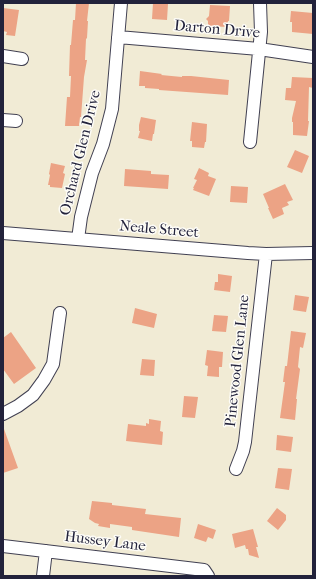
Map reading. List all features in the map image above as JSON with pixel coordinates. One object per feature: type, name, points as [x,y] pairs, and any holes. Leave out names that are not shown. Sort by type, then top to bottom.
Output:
[{"type":"street","name":"Orchard Glen Drive","points":[[78,239],[81,217],[92,173],[103,144],[112,109],[121,3]]},
{"type":"street","points":[[250,142],[261,32],[260,3]]},
{"type":"street","name":"Darton Drive","points":[[118,37],[259,49],[313,57]]},
{"type":"street","points":[[3,56],[22,59]]},
{"type":"street","points":[[3,120],[16,121]]},
{"type":"street","name":"Neale Street","points":[[3,233],[266,254],[313,253]]},
{"type":"street","name":"Pinewood Glen Lane","points":[[236,469],[245,442],[266,254]]},
{"type":"street","points":[[3,414],[18,406],[33,395],[44,380],[53,364],[60,313]]},
{"type":"street","name":"Hussey Lane","points":[[3,546],[206,573]]},
{"type":"street","points":[[43,576],[46,551]]},
{"type":"building","points":[[76,3],[89,3],[85,60],[87,60],[79,126],[65,126],[67,97],[70,97],[70,45],[73,20],[75,20]]},
{"type":"building","points":[[153,3],[168,4],[167,20],[152,19]]},
{"type":"building","points":[[210,5],[230,6],[227,27],[208,26],[208,21],[206,19],[209,16]]},
{"type":"building","points":[[3,8],[19,10],[15,36],[6,35],[7,32],[3,31]]},
{"type":"building","points":[[291,11],[313,13],[313,34],[292,32],[292,22],[290,22]]},
{"type":"building","points":[[140,71],[162,74],[161,75],[182,77],[191,76],[229,80],[228,95],[145,88],[145,86],[139,86]]},
{"type":"building","points":[[292,77],[313,78],[313,88],[309,87],[309,121],[307,136],[293,135],[292,118],[296,101],[285,100],[286,88],[291,88]]},
{"type":"building","points":[[141,117],[156,120],[152,141],[138,138]]},
{"type":"building","points":[[192,122],[207,124],[206,142],[204,148],[192,147],[192,141],[190,141]]},
{"type":"building","points":[[295,150],[309,156],[302,173],[287,167]]},
{"type":"building","points":[[51,163],[65,166],[62,188],[50,187],[50,185],[48,185]]},
{"type":"building","points":[[199,168],[209,173],[208,176],[216,179],[209,196],[193,190],[197,180],[194,179]]},
{"type":"building","points":[[125,169],[151,171],[151,174],[169,175],[168,189],[124,186]]},
{"type":"building","points":[[285,184],[293,200],[287,202],[289,205],[282,208],[284,214],[273,219],[263,194]]},
{"type":"building","points":[[231,186],[248,187],[247,203],[230,202]]},
{"type":"building","points":[[218,274],[232,276],[230,292],[214,290],[215,282],[218,282]]},
{"type":"building","points":[[295,295],[309,297],[306,312],[293,310]]},
{"type":"building","points":[[135,308],[157,314],[154,328],[132,323]]},
{"type":"building","points":[[214,315],[228,316],[226,332],[212,331]]},
{"type":"building","points":[[291,331],[306,333],[303,348],[300,347],[298,367],[300,369],[295,420],[280,418],[285,382],[283,382],[285,366],[287,366]]},
{"type":"building","points":[[11,332],[36,368],[14,384],[3,369],[3,338]]},
{"type":"building","points":[[207,350],[223,352],[222,367],[219,367],[219,377],[207,376],[208,366],[205,365]]},
{"type":"building","points":[[142,359],[155,360],[154,376],[140,375]]},
{"type":"building","points":[[184,396],[198,397],[195,418],[182,417]]},
{"type":"building","points":[[149,419],[161,421],[160,431],[163,432],[162,445],[126,441],[128,424],[146,426],[146,423],[149,424]]},
{"type":"building","points":[[3,429],[18,468],[3,473]]},
{"type":"building","points":[[277,435],[293,437],[291,452],[276,450]]},
{"type":"building","points":[[278,468],[292,469],[289,490],[275,488]]},
{"type":"building","points":[[92,501],[146,509],[145,514],[181,518],[179,537],[132,530],[132,527],[110,524],[110,528],[98,526],[99,524],[89,519]]},
{"type":"building","points":[[277,508],[286,515],[286,520],[278,530],[267,521]]},
{"type":"building","points":[[198,524],[216,530],[213,539],[208,537],[206,542],[194,538]]},
{"type":"building","points":[[253,529],[258,547],[256,547],[259,558],[249,555],[248,549],[246,549],[245,545],[235,548],[232,534]]}]
